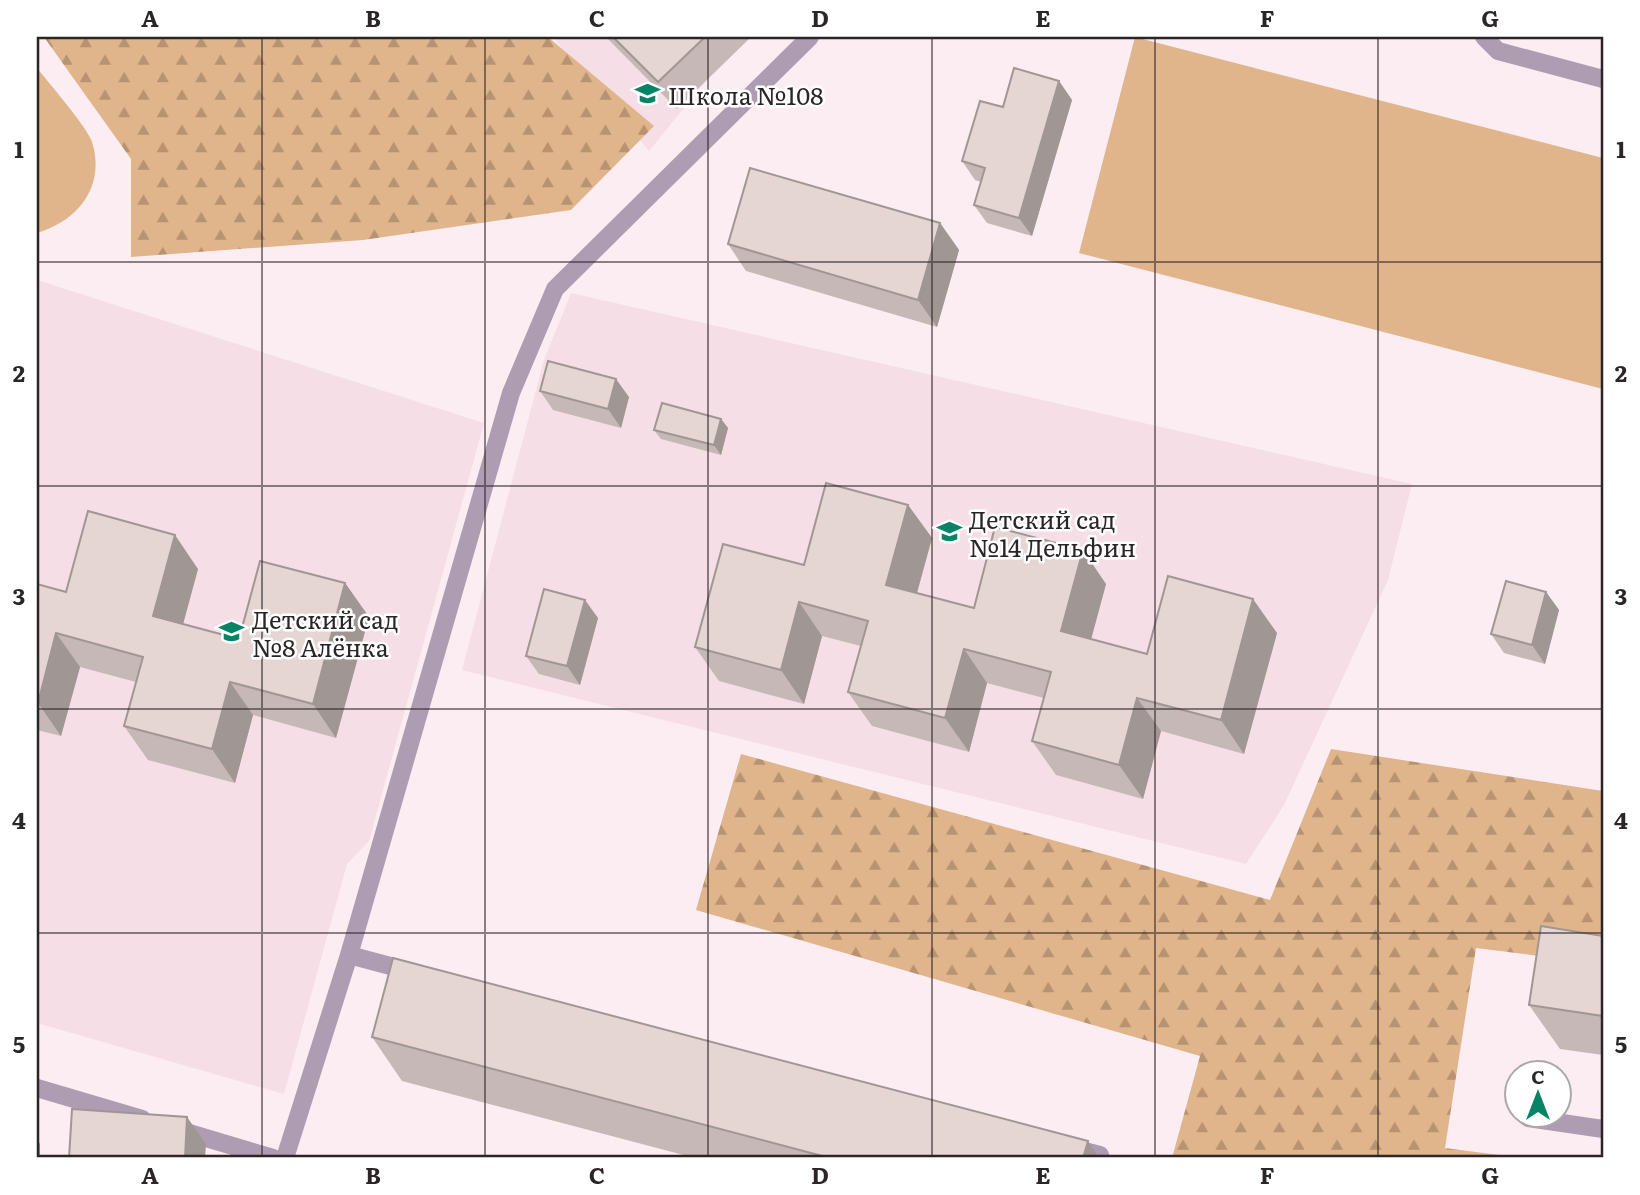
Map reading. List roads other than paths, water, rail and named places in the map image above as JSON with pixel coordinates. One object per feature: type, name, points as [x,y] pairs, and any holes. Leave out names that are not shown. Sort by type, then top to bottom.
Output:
[{"type":"lane","points":[[285,1158],[349,955],[511,393],[555,289],[810,37]]},
{"type":"lane","points":[[1484,37],[1499,51],[1603,79]]},
{"type":"lane","points":[[349,955],[429,976]]},
{"type":"lane","points":[[37,1088],[272,1158]]},
{"type":"lane","points":[[1574,1125],[1603,1129]]},
{"type":"lane","points":[[1060,1144],[1100,1155]]},
{"type":"place","name":"Школа №108","points":[[648,94]]},
{"type":"place","name":"Детский сад №14 Дельфин","points":[[949,532]]},
{"type":"place","name":"Детский сад №8 Алёнка","points":[[232,632]]}]
